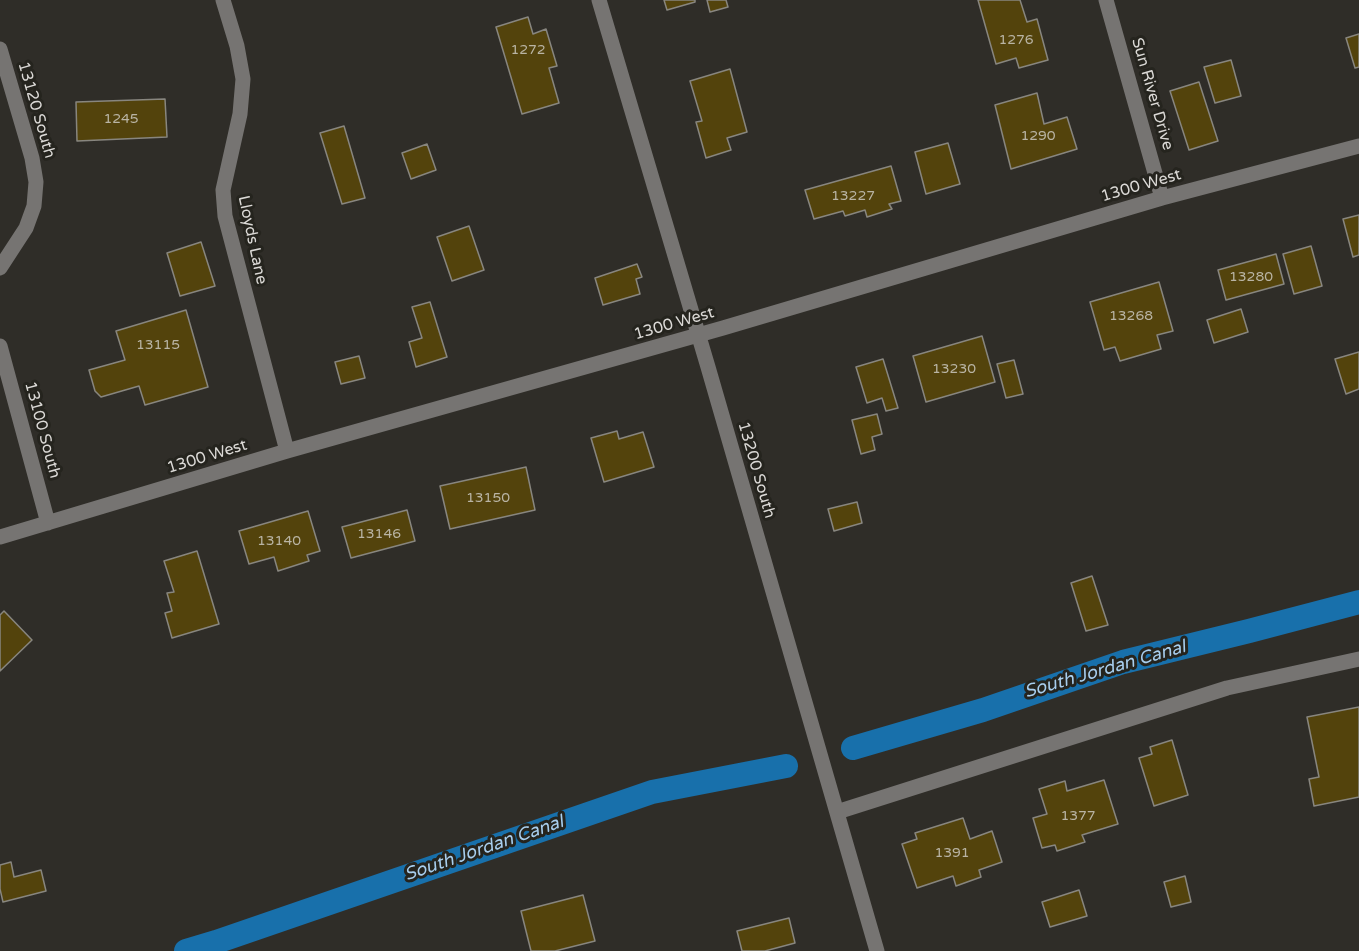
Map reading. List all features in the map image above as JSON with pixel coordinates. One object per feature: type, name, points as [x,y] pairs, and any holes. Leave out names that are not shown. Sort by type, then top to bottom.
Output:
[{"type":"street","name":"Lloyds Lane","points":[[224,0],[237,46],[243,79],[240,114],[223,189],[225,216],[287,451]]},
{"type":"street","name":"13200 South","points":[[599,0],[877,951]]},
{"type":"street","name":"Sun River Drive","points":[[1106,0],[1162,198]]},
{"type":"street","name":"13120 South","points":[[0,49],[32,158],[36,182],[34,206],[26,228],[0,268]]},
{"type":"street","name":"1300 West","points":[[0,537],[287,451],[698,335],[1162,198],[1359,146]]},
{"type":"street","name":"13100 South","points":[[0,346],[48,523]]},
{"type":"street","points":[[837,812],[1227,688],[1359,659]]},
{"type":"building","points":[[664,0],[695,0],[695,2],[667,10]]},
{"type":"building","points":[[707,0],[726,0],[728,7],[710,12]]},
{"type":"building","points":[[978,0],[1020,0],[1027,22],[1037,19],[1048,60],[1019,68],[1016,58],[996,64]]},
{"type":"building","points":[[528,17],[533,34],[546,29],[557,66],[549,68],[559,103],[522,114],[496,27]]},
{"type":"building","points":[[1359,34],[1359,67],[1355,68],[1346,38]]},
{"type":"building","points":[[1231,60],[1241,96],[1215,103],[1204,67]]},
{"type":"building","points":[[730,69],[747,132],[727,138],[731,150],[706,158],[696,122],[702,121],[690,81]]},
{"type":"building","points":[[1199,82],[1218,141],[1189,150],[1170,91]]},
{"type":"building","points":[[1037,93],[1044,124],[1067,117],[1077,149],[1011,169],[995,105]]},
{"type":"building","points":[[165,99],[167,137],[77,141],[76,102]]},
{"type":"building","points":[[344,126],[365,198],[342,204],[320,133]]},
{"type":"building","points":[[948,143],[960,184],[926,194],[915,152]]},
{"type":"building","points":[[427,144],[436,170],[411,179],[402,153]]},
{"type":"building","points":[[891,166],[901,201],[889,204],[892,209],[867,217],[865,210],[845,216],[843,211],[814,219],[805,190]]},
{"type":"building","points":[[1359,215],[1359,255],[1353,257],[1343,219]]},
{"type":"building","points":[[469,226],[484,270],[452,281],[437,237]]},
{"type":"building","points":[[201,242],[215,286],[180,296],[167,253]]},
{"type":"building","points":[[1311,246],[1322,286],[1294,294],[1283,254]]},
{"type":"building","points":[[1276,254],[1284,284],[1226,300],[1218,270]]},
{"type":"building","points":[[637,264],[642,277],[636,279],[640,294],[603,305],[595,278]]},
{"type":"building","points":[[1159,282],[1173,331],[1157,335],[1161,349],[1120,361],[1115,347],[1104,350],[1090,302]]},
{"type":"building","points":[[430,302],[447,357],[416,367],[409,342],[422,338],[412,307]]},
{"type":"building","points":[[1241,309],[1248,332],[1214,343],[1207,320]]},
{"type":"building","points":[[186,310],[208,387],[145,405],[139,386],[101,397],[95,391],[89,370],[125,360],[116,331]]},
{"type":"building","points":[[982,336],[995,382],[926,402],[913,356]]},
{"type":"building","points":[[1359,352],[1359,389],[1346,394],[1335,359]]},
{"type":"building","points":[[359,356],[365,378],[341,384],[335,362]]},
{"type":"building","points":[[883,359],[898,408],[886,411],[882,398],[867,403],[856,367]]},
{"type":"building","points":[[1014,360],[1023,394],[1006,398],[997,364]]},
{"type":"building","points":[[877,414],[882,434],[872,437],[875,450],[861,454],[852,420]]},
{"type":"building","points":[[617,431],[619,439],[643,432],[654,467],[604,482],[591,438]]},
{"type":"building","points":[[526,467],[535,510],[450,529],[440,486]]},
{"type":"building","points":[[857,502],[862,523],[834,531],[828,509]]},
{"type":"building","points":[[407,510],[415,541],[351,558],[342,527]]},
{"type":"building","points":[[308,511],[320,551],[307,555],[309,561],[278,571],[274,557],[249,564],[239,531]]},
{"type":"building","points":[[197,551],[219,624],[172,638],[165,613],[172,611],[167,593],[174,592],[164,561]]},
{"type":"building","points":[[1092,576],[1108,625],[1086,631],[1071,583]]},
{"type":"building","points":[[4,611],[32,640],[0,671],[0,615]]},
{"type":"building","points":[[1359,707],[1359,797],[1314,806],[1309,779],[1319,777],[1307,717]]},
{"type":"building","points":[[1172,740],[1188,795],[1154,806],[1139,758],[1152,754],[1150,747]]},
{"type":"building","points":[[1104,780],[1118,824],[1082,835],[1085,842],[1057,851],[1055,845],[1042,848],[1033,818],[1047,814],[1039,789],[1065,781],[1067,791]]},
{"type":"building","points":[[963,818],[970,839],[992,831],[1002,862],[979,870],[981,877],[956,886],[953,876],[917,888],[902,844],[917,839],[915,833]]},
{"type":"building","points":[[11,862],[14,877],[41,870],[46,891],[3,902],[0,889],[0,865]]},
{"type":"building","points":[[1185,876],[1191,902],[1171,907],[1164,882]]},
{"type":"building","points":[[1079,890],[1087,916],[1050,927],[1042,902]]},
{"type":"building","points":[[583,895],[595,941],[555,951],[531,951],[521,911]]},
{"type":"building","points":[[789,918],[795,943],[765,951],[742,951],[737,931]]},
{"type":"waterway","name":"South Jordan Canal","points":[[853,748],[983,710],[1123,662],[1359,602]]},
{"type":"waterway","name":"South Jordan Canal","points":[[186,951],[652,792],[786,766]]}]
